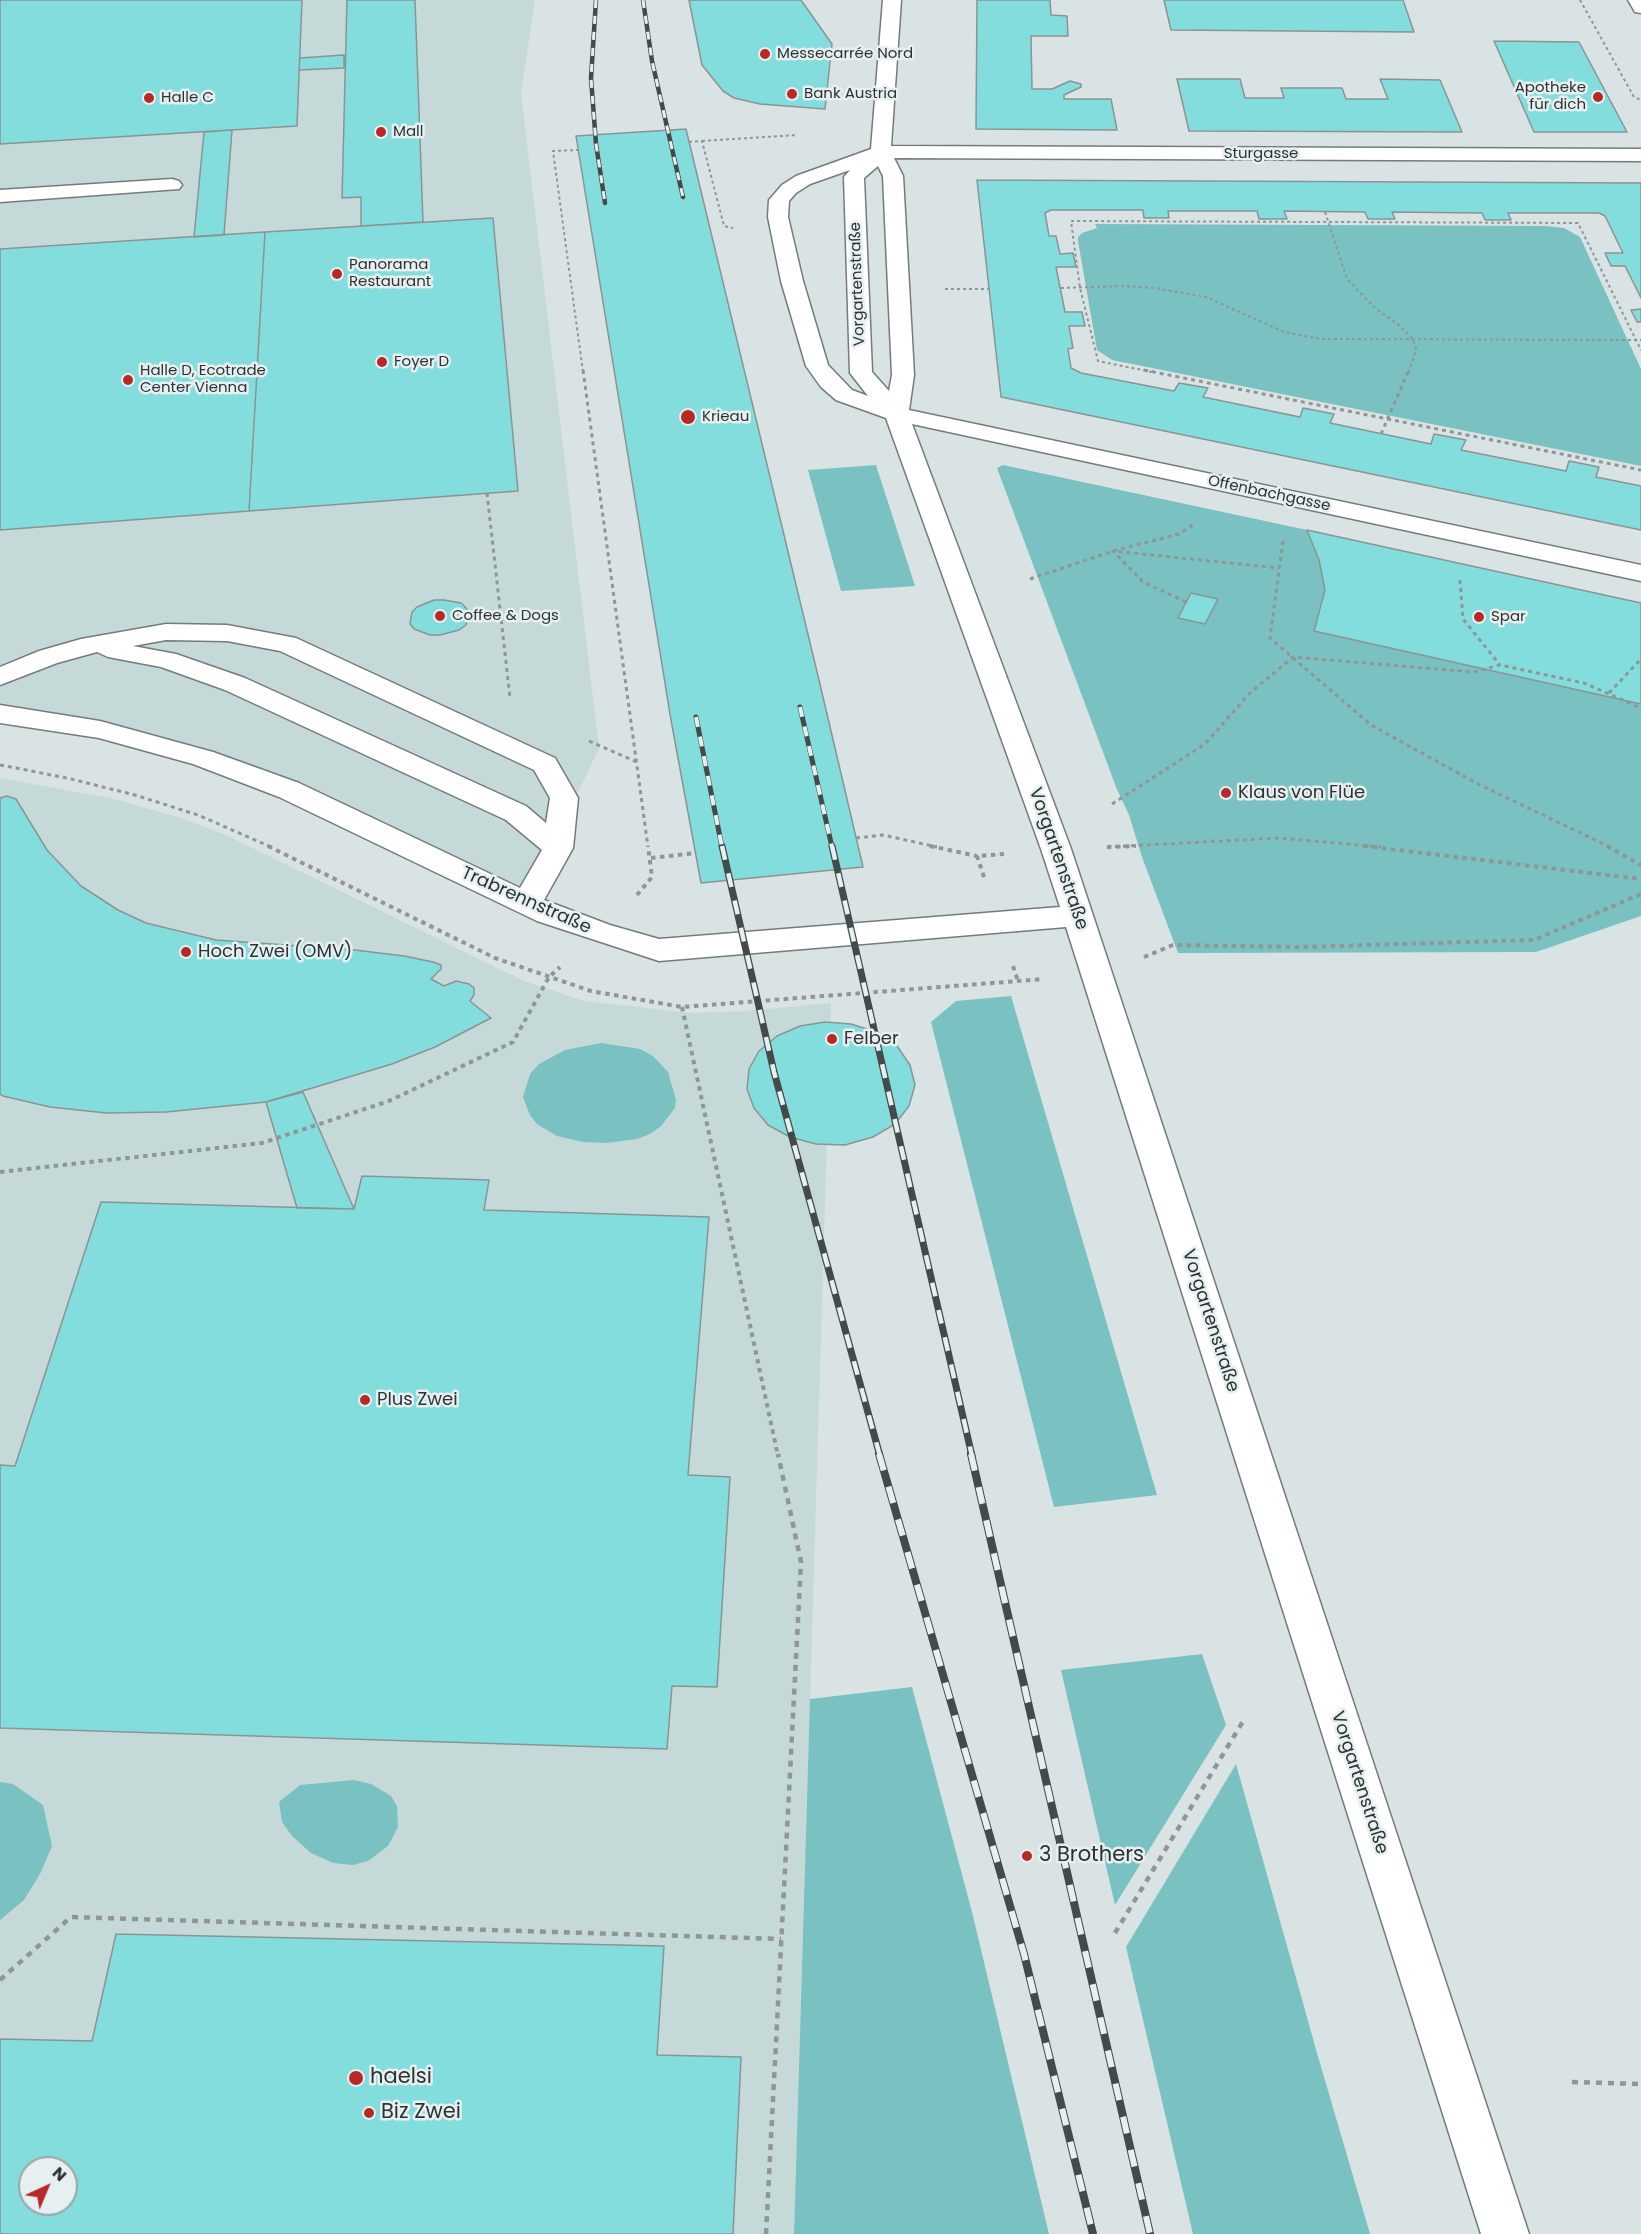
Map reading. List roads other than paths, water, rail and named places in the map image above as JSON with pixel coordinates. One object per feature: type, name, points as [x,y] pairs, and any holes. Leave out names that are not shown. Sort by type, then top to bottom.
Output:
[{"type":"street","name":"Vorgartenstraße","points":[[892,0],[881,152],[893,176],[903,375],[897,414]]},
{"type":"street","points":[[1637,0],[1641,8]]},
{"type":"street","name":"Vorgartenstraße","points":[[881,152],[854,177],[861,373],[897,414],[1056,849],[1505,2234]]},
{"type":"street","name":"Sturgasse","points":[[897,414],[844,395],[829,382],[817,366],[792,281],[778,217],[779,200],[789,189],[803,180],[881,152],[1641,155]]},
{"type":"street","points":[[0,196],[172,185]]},
{"type":"street","name":"Offenbachgasse","points":[[897,414],[1641,573]]},
{"type":"street","points":[[0,677],[48,657],[90,645],[166,632],[227,633],[287,644],[545,764],[564,798],[558,848],[526,904]]},
{"type":"street","points":[[90,645],[166,660],[236,684],[516,813],[558,848]]},
{"type":"street","name":"Trabrennstraße","points":[[0,714],[100,730],[203,758],[289,790],[526,904],[598,932],[659,950],[1077,916]]},
{"type":"railway","points":[[596,0],[591,78],[596,144],[605,203]]},
{"type":"railway","points":[[643,0],[652,61],[683,197]]},
{"type":"railway","points":[[800,707],[832,847]]},
{"type":"railway","points":[[696,717],[722,847]]},
{"type":"railway","points":[[722,846],[774,1072],[880,1456]]},
{"type":"railway","points":[[832,846],[972,1456]]},
{"type":"railway","points":[[879,1454],[1024,1954],[1093,2234]]},
{"type":"railway","points":[[971,1454],[1150,2234]]},
{"type":"place","name":"Messecarrée Nord","points":[[765,54]]},
{"type":"place","name":"Bank Austria","points":[[792,94]]},
{"type":"place","name":"Apotheke für dich","points":[[1598,97]]},
{"type":"place","name":"Halle C","points":[[149,98]]},
{"type":"place","name":"Mall","points":[[381,132]]},
{"type":"place","name":"Panorama Restaurant","points":[[337,274]]},
{"type":"place","name":"Foyer D","points":[[382,362]]},
{"type":"place","name":"Halle D, Ecotrade Center Vienna","points":[[128,380]]},
{"type":"place","name":"Krieau","points":[[688,417]]},
{"type":"place","name":"Coffee & Dogs","points":[[440,616]]},
{"type":"place","name":"Spar","points":[[1479,617]]},
{"type":"place","name":"Klaus von Flüe","points":[[1226,793]]},
{"type":"place","name":"Hoch Zwei (OMV)","points":[[186,952]]},
{"type":"place","name":"Felber","points":[[832,1039]]},
{"type":"place","name":"Plus Zwei","points":[[365,1400]]},
{"type":"place","name":"3 Brothers","points":[[1027,1856]]},
{"type":"place","name":"haelsi","points":[[356,2078]]},
{"type":"place","name":"Biz Zwei","points":[[369,2113]]}]
